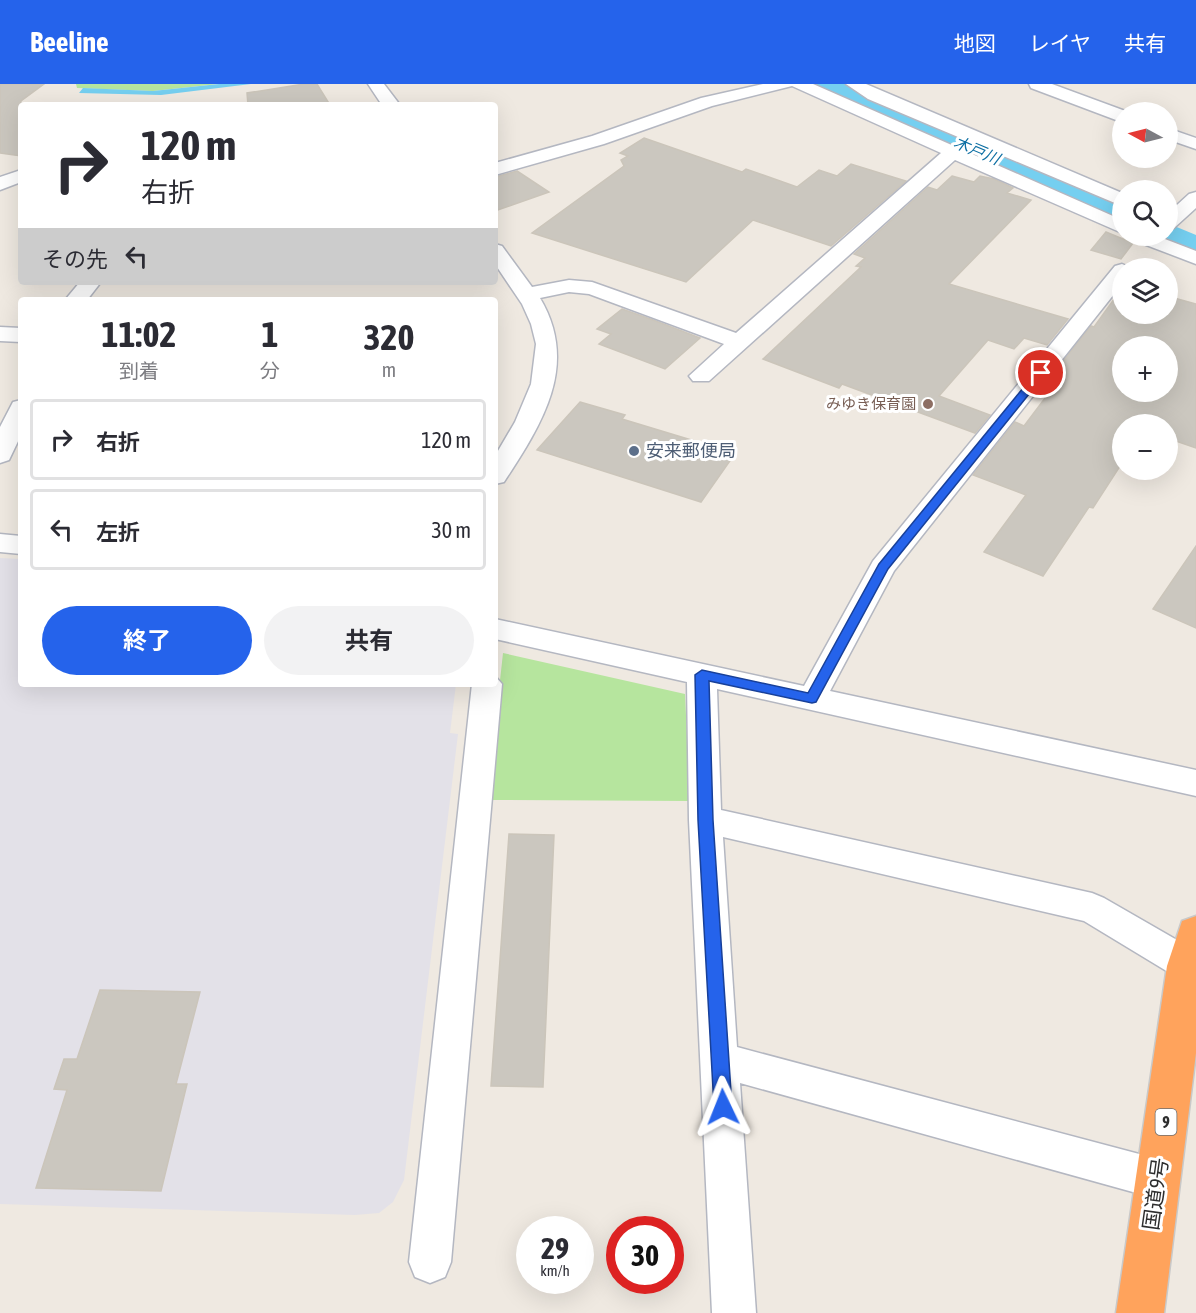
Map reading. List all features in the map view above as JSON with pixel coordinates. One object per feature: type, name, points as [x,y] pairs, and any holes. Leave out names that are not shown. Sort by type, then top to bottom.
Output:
[{"type":"highway","name":"国道9号","points":[[1140,1313],[1158,1179],[1193,956]]},
{"type":"street","points":[[376,84],[389,102]]},
{"type":"street","points":[[498,168],[598,140],[707,102],[785,84]]},
{"type":"street","points":[[799,84],[1112,223]]},
{"type":"street","points":[[854,84],[874,95],[1112,196]]},
{"type":"street","points":[[1037,84],[1112,112]]},
{"type":"street","points":[[1178,137],[1196,144]]},
{"type":"street","points":[[701,376],[952,153]]},
{"type":"street","points":[[0,184],[18,177]]},
{"type":"street","points":[[1169,246],[1196,258]]},
{"type":"street","points":[[498,254],[526,294],[544,333],[548,351],[546,373],[537,403],[498,471]]},
{"type":"street","points":[[812,698],[883,567],[1112,283]]},
{"type":"street","points":[[78,297],[88,285]]},
{"type":"street","points":[[526,294],[569,286],[592,288],[740,342]]},
{"type":"street","points":[[0,334],[18,334]]},
{"type":"street","points":[[0,455],[18,416]]},
{"type":"street","points":[[0,543],[18,544]]},
{"type":"street","points":[[498,630],[1196,783]]},
{"type":"street","points":[[702,675],[705,820],[734,1313]]},
{"type":"street","points":[[430,1262],[487,687]]},
{"type":"street","points":[[705,820],[1092,908],[1193,956]]},
{"type":"street","points":[[721,1063],[757,1069],[1158,1179]]},
{"type":"shaded area","points":[[0,558],[18,559],[18,687],[456,687],[450,733],[458,734],[404,1180],[393,1202],[379,1213],[355,1215],[0,1204]]},
{"type":"green space","points":[[76,84],[218,84],[153,91],[77,88]]},
{"type":"green space","points":[[503,653],[685,694],[690,801],[487,800]]},
{"type":"water","points":[[219,84],[251,84],[161,95],[79,93],[83,88],[153,91]]},
{"type":"water","name":"木戸川","points":[[806,84],[847,84],[1112,200],[1112,218]]},
{"type":"water","points":[[1178,228],[1196,235],[1196,252],[1178,245]]},
{"type":"building","points":[[0,84],[44,84],[18,102],[18,156],[0,153]]},
{"type":"building","points":[[317,84],[328,102],[248,102],[247,93]]},
{"type":"building","points":[[644,138],[742,172],[746,169],[797,187],[819,170],[837,176],[851,164],[906,181],[831,246],[753,220],[686,282],[532,233],[624,166],[621,160],[628,156],[620,153]]},
{"type":"building","points":[[517,171],[549,192],[498,210],[498,176]]},
{"type":"building","points":[[952,176],[974,182],[980,176],[994,179],[1013,188],[1007,193],[1031,200],[949,284],[1068,319],[1047,345],[1024,338],[1014,349],[988,340],[939,396],[990,415],[975,433],[842,384],[839,388],[763,359],[861,267],[856,266],[865,258],[854,254],[928,187],[937,190]]},
{"type":"building","points":[[1106,232],[1112,234],[1112,246],[1131,246],[1122,258],[1091,250]]},
{"type":"building","points":[[1178,299],[1196,304],[1196,448],[1178,442],[1178,414],[1112,414],[1112,479],[1093,508],[1089,507],[1043,576],[984,552],[1026,495],[973,475],[1015,422],[1024,426],[1064,373],[1056,370],[1091,326],[1094,327],[1112,302],[1112,324],[1178,324]]},
{"type":"building","points":[[622,309],[700,338],[665,369],[599,344],[611,334],[597,329]]},
{"type":"building","points":[[580,402],[625,415],[622,419],[711,446],[708,450],[732,458],[701,502],[537,450]]},
{"type":"building","points":[[1196,546],[1196,628],[1153,609]]},
{"type":"building","points":[[509,834],[554,835],[543,1087],[491,1086]]},
{"type":"building","points":[[100,990],[200,992],[176,1084],[187,1084],[161,1191],[36,1188],[67,1090],[54,1089],[64,1059],[77,1059]]},
{"type":"place","name":"みゆき保育園","points":[[928,404]]},
{"type":"place","name":"安来郵便局","points":[[634,451]]},
{"type":"route","points":[[723,1107],[705,820],[702,675],[812,698],[883,567],[1041,373]]}]
